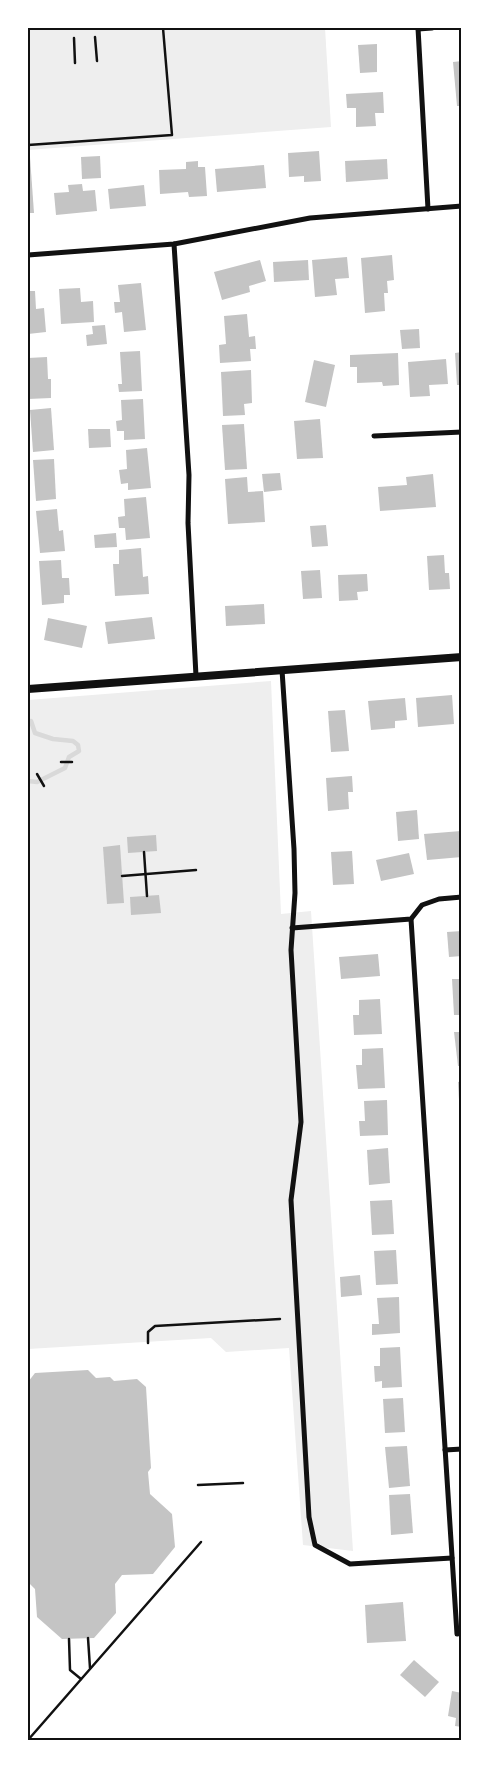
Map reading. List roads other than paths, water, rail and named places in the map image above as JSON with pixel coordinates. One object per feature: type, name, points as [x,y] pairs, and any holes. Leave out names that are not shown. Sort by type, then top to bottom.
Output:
[{"type":"street","points":[[428,209],[418,28],[432,28]]},
{"type":"street","points":[[28,254],[174,244],[310,218],[462,206]]},
{"type":"street","points":[[174,244],[189,475],[188,523],[196,676]]},
{"type":"street","points":[[374,436],[462,432]]},
{"type":"street","points":[[28,688],[462,657]]},
{"type":"street","points":[[282,670],[294,849],[295,893],[291,950],[301,1122],[291,1200],[309,1517],[315,1545],[350,1564],[452,1558]]},
{"type":"street","points":[[459,1634],[452,1558],[411,919],[422,905],[439,899],[462,897]]},
{"type":"street","points":[[292,928],[411,919]]},
{"type":"street","points":[[445,1450],[462,1449]]},
{"type":"waterway","points":[[28,781],[37,782],[65,768],[69,757],[79,751],[78,745],[73,741],[53,739],[35,733],[31,721]]}]
